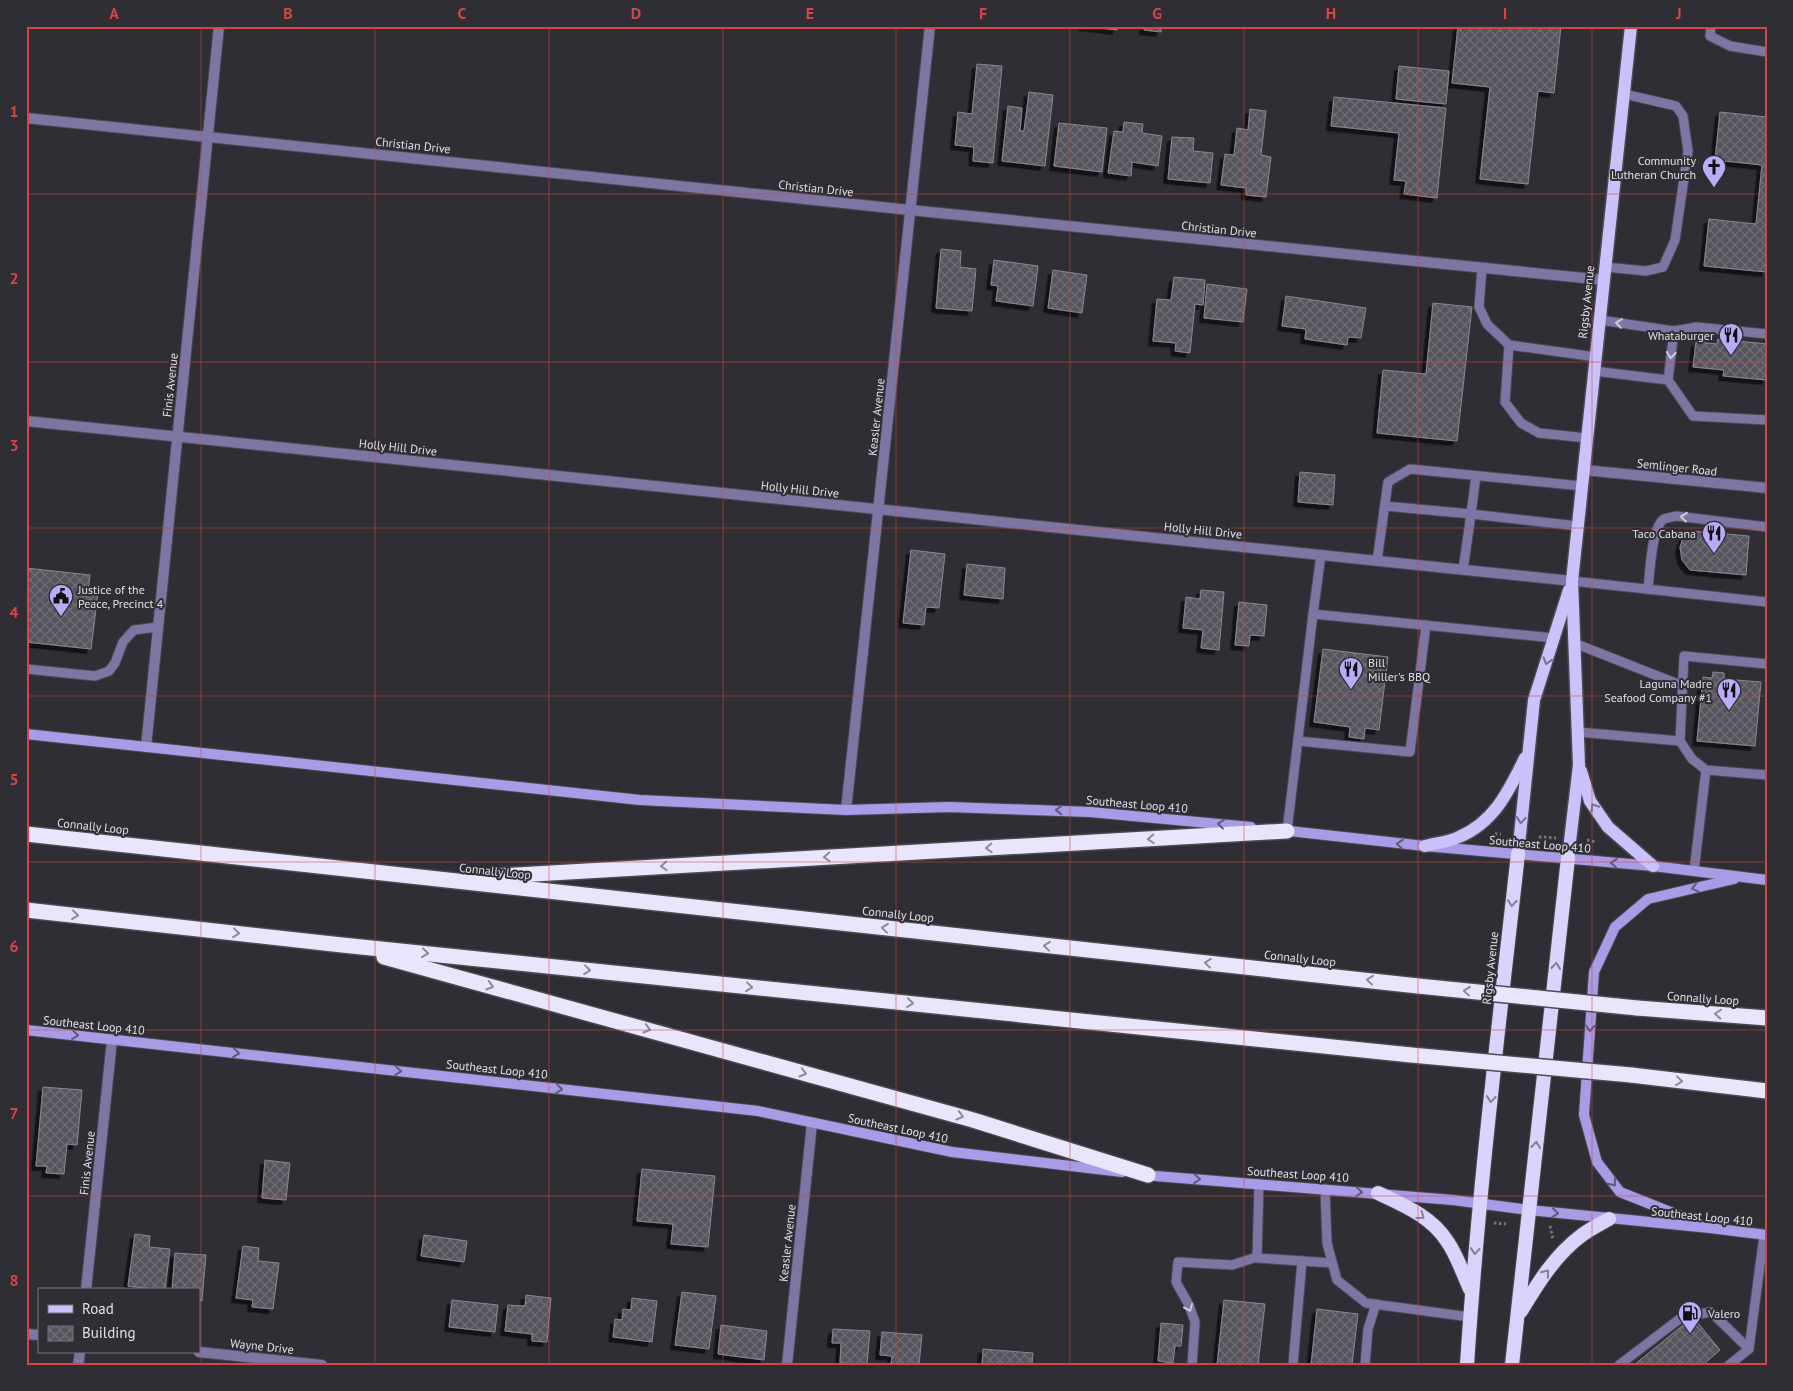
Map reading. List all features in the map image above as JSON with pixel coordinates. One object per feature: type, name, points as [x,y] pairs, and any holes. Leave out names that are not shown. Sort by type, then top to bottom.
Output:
[{"type":"highway","points":[[434,879],[1287,831]]},
{"type":"highway","name":"Connally Loop","points":[[26,834],[1418,986],[1637,1008],[1767,1018]]},
{"type":"highway","name":"Rigsby Avenue","points":[[1467,1365],[1471,1291],[1518,854]]},
{"type":"highway","name":"Rigsby Avenue","points":[[1512,1365],[1568,858]]},
{"type":"highway","points":[[26,910],[342,945],[1411,1055],[1631,1075],[1767,1091]]},
{"type":"highway","points":[[342,945],[963,1117],[1148,1175]]},
{"type":"highway","points":[[1378,1193],[1413,1210],[1431,1223],[1446,1240],[1471,1291]]},
{"type":"highway","points":[[1519,1313],[1541,1278],[1559,1255],[1582,1235],[1609,1219]]},
{"type":"main road","name":"Rigsby Avenue","points":[[1568,858],[1579,766],[1572,581],[1631,26]]},
{"type":"main road","name":"Rigsby Avenue","points":[[1518,854],[1534,700],[1572,581]]},
{"type":"main road","name":"Southeast Loop 410","points":[[26,734],[640,800],[846,810],[949,807],[1090,812],[1425,846],[1653,866],[1767,880]]},
{"type":"main road","points":[[1425,846],[1459,837],[1492,816],[1509,790],[1529,751]]},
{"type":"main road","points":[[1579,766],[1590,801],[1608,828],[1653,866]]},
{"type":"main road","points":[[1710,1228],[1620,1192],[1597,1162],[1584,1115],[1594,972],[1614,926],[1648,899],[1742,877]]},
{"type":"main road","name":"Southeast Loop 410","points":[[26,1030],[758,1111],[952,1152],[1148,1175],[1378,1193],[1766,1235]]},
{"type":"street","name":"Finis Avenue","points":[[146,747],[220,26]]},
{"type":"street","name":"Keasler Avenue","points":[[846,810],[930,26]]},
{"type":"street","name":"Christian Drive","points":[[26,118],[1482,268],[1604,274]]},
{"type":"street","name":"Holly Hill Drive","points":[[26,421],[1572,581]]},
{"type":"street","name":"Semlinger Road","points":[[1584,470],[1767,488]]},
{"type":"street","name":"Finis Avenue","points":[[86,1288],[112,1040]]},
{"type":"street","name":"Keasler Avenue","points":[[787,1365],[812,1123]]},
{"type":"street","name":"Wayne Drive","points":[[200,1352],[322,1365]]},
{"type":"lane","points":[[1711,26],[1710,36],[1730,46],[1767,52]]},
{"type":"lane","points":[[1604,274],[1646,272],[1663,267],[1675,240],[1688,151],[1683,116],[1676,106],[1624,94]]},
{"type":"lane","points":[[1482,268],[1479,306],[1487,324],[1510,345],[1596,357]]},
{"type":"lane","points":[[1600,320],[1674,330],[1697,327],[1767,334]]},
{"type":"lane","points":[[1674,330],[1668,380],[1693,416],[1767,420]]},
{"type":"lane","points":[[1510,345],[1506,402],[1521,423],[1539,433],[1587,438]]},
{"type":"lane","points":[[1594,371],[1668,380]]},
{"type":"lane","points":[[1377,560],[1388,482],[1410,469],[1582,486]]},
{"type":"lane","points":[[1463,570],[1476,476]]},
{"type":"lane","points":[[1385,506],[1578,526]]},
{"type":"lane","points":[[1648,589],[1655,535],[1663,520],[1676,516],[1767,527]]},
{"type":"lane","points":[[1287,831],[1313,614],[1322,555]]},
{"type":"lane","points":[[1572,581],[1767,602]]},
{"type":"lane","points":[[1313,614],[1554,638]]},
{"type":"lane","points":[[1298,742],[1410,752],[1426,625]]},
{"type":"lane","points":[[26,669],[95,676],[109,671],[115,663],[123,642],[134,630],[158,627]]},
{"type":"lane","points":[[1574,643],[1683,686]]},
{"type":"lane","points":[[1767,664],[1684,656],[1680,742],[1692,758],[1706,770],[1767,775]]},
{"type":"lane","points":[[1578,732],[1680,742]]},
{"type":"lane","points":[[1694,871],[1706,770]]},
{"type":"lane","points":[[1257,1257],[1259,1184]]},
{"type":"lane","points":[[1325,1189],[1327,1243],[1337,1280],[1366,1303],[1470,1317]]},
{"type":"lane","points":[[1729,1365],[1750,1349],[1766,1235]]},
{"type":"lane","points":[[1192,1365],[1195,1322],[1176,1282],[1178,1262],[1232,1265],[1257,1257],[1332,1263]]},
{"type":"lane","points":[[1293,1365],[1302,1261]]},
{"type":"lane","points":[[1365,1365],[1368,1329],[1376,1304]]},
{"type":"lane","points":[[1619,1365],[1682,1317],[1711,1312],[1750,1349]]},
{"type":"path","points":[[1495,834],[1501,834]]},
{"type":"path","points":[[1539,837],[1556,838]]},
{"type":"path","points":[[1593,849],[1597,838]]},
{"type":"path","points":[[1587,840],[1596,842]]},
{"type":"path","points":[[1491,1222],[1506,1224]]},
{"type":"path","points":[[1550,1223],[1555,1244]]},
{"type":"building","points":[[1083,26],[1118,26],[1117,30]]},
{"type":"building","points":[[1144,26],[1161,26],[1161,32],[1144,30]]},
{"type":"building","points":[[1458,26],[1561,26],[1554,93],[1538,91],[1528,184],[1480,179],[1490,87],[1452,83]]},
{"type":"building","points":[[977,64],[1002,66],[993,163],[973,161],[974,147],[955,145],[958,112],[972,114]]},
{"type":"building","points":[[1399,66],[1449,71],[1446,104],[1396,99]]},
{"type":"building","points":[[1029,92],[1053,95],[1045,166],[1002,161],[1008,106],[1022,108],[1020,131],[1024,131]]},
{"type":"building","points":[[1334,97],[1446,108],[1437,198],[1404,194],[1406,181],[1394,180],[1399,133],[1331,126]]},
{"type":"building","points":[[1250,109],[1266,111],[1261,155],[1271,157],[1266,197],[1246,195],[1246,188],[1221,185],[1225,154],[1234,155],[1237,128],[1248,130]]},
{"type":"building","points":[[1720,112],[1767,117],[1767,272],[1704,266],[1709,219],[1756,224],[1762,165],[1715,160]]},
{"type":"building","points":[[1124,122],[1143,124],[1142,133],[1162,136],[1158,166],[1132,162],[1131,176],[1108,173],[1114,131],[1123,132]]},
{"type":"building","points":[[1059,123],[1107,128],[1102,172],[1054,166]]},
{"type":"building","points":[[1172,137],[1194,138],[1193,151],[1213,153],[1210,183],[1168,179]]},
{"type":"building","points":[[941,249],[961,251],[960,267],[976,269],[972,311],[936,308]]},
{"type":"building","points":[[994,260],[1038,266],[1033,306],[996,301],[998,286],[991,285]]},
{"type":"building","points":[[1053,270],[1087,275],[1082,313],[1048,308]]},
{"type":"building","points":[[1174,277],[1205,280],[1203,305],[1195,304],[1190,353],[1175,351],[1176,343],[1153,341],[1157,299],[1171,300]]},
{"type":"building","points":[[1207,284],[1247,289],[1243,322],[1204,318]]},
{"type":"building","points":[[1286,296],[1366,308],[1361,338],[1348,337],[1347,345],[1305,339],[1306,329],[1282,326]]},
{"type":"building","points":[[1433,303],[1472,307],[1457,441],[1377,433],[1383,370],[1426,374]]},
{"type":"building","name":"Whataburger","points":[[1718,339],[1767,344],[1767,380],[1723,376],[1724,370],[1693,367],[1696,342],[1717,344]]},
{"type":"building","points":[[1300,472],[1335,475],[1333,505],[1298,502]]},
{"type":"building","name":"Taco Cabana","points":[[1692,531],[1749,536],[1746,575],[1690,570],[1682,560],[1680,547],[1684,536]]},
{"type":"building","points":[[911,550],[945,554],[939,608],[926,607],[924,625],[903,623]]},
{"type":"building","points":[[967,564],[1005,568],[1003,599],[964,595]]},
{"type":"building","name":"Justice of the Peace, Precinct 4","points":[[26,568],[90,575],[88,592],[98,593],[91,649],[26,642]]},
{"type":"building","points":[[1201,590],[1224,592],[1219,650],[1201,648],[1203,630],[1183,628],[1186,597],[1200,599]]},
{"type":"building","points":[[1239,602],[1267,605],[1264,636],[1250,635],[1249,646],[1235,645]]},
{"type":"building","name":"Bill Miller's BBQ","points":[[1323,649],[1388,657],[1379,730],[1365,728],[1364,739],[1349,737],[1350,727],[1314,722]]},
{"type":"building","name":"Laguna Madre Seafood Company #1","points":[[1713,672],[1724,673],[1724,679],[1761,682],[1755,746],[1697,741],[1703,677],[1712,678]]},
{"type":"building","points":[[43,1087],[82,1090],[77,1145],[67,1144],[64,1174],[46,1173],[47,1166],[36,1166]]},
{"type":"building","points":[[265,1160],[290,1163],[286,1200],[262,1198]]},
{"type":"building","points":[[642,1169],[715,1176],[708,1247],[671,1244],[673,1224],[637,1221]]},
{"type":"building","points":[[135,1234],[150,1236],[149,1247],[170,1249],[165,1288],[128,1286]]},
{"type":"building","points":[[424,1235],[467,1241],[464,1262],[421,1256]]},
{"type":"building","points":[[243,1246],[259,1248],[258,1261],[279,1263],[273,1309],[252,1307],[253,1300],[236,1298]]},
{"type":"building","points":[[175,1253],[206,1255],[202,1301],[200,1300],[200,1288],[172,1288]]},
{"type":"building","points":[[682,1292],[716,1296],[709,1349],[675,1345]]},
{"type":"building","points":[[526,1295],[551,1298],[547,1342],[532,1341],[532,1334],[505,1331],[508,1305],[525,1306]]},
{"type":"building","points":[[632,1298],[657,1301],[652,1342],[613,1337],[615,1319],[622,1320],[623,1309],[631,1310]]},
{"type":"building","points":[[452,1300],[498,1305],[495,1332],[449,1327]]},
{"type":"building","points":[[1224,1300],[1265,1304],[1258,1365],[1217,1365]]},
{"type":"building","points":[[1317,1309],[1358,1314],[1352,1365],[1311,1365]]},
{"type":"building","name":"Valero","points":[[1693,1317],[1720,1350],[1703,1365],[1634,1365]]},
{"type":"building","points":[[1161,1323],[1183,1325],[1181,1346],[1175,1346],[1173,1363],[1158,1361]]},
{"type":"building","points":[[721,1325],[767,1331],[764,1360],[718,1354]]},
{"type":"building","points":[[833,1329],[870,1331],[867,1365],[840,1363],[841,1343],[832,1343]]},
{"type":"building","points":[[882,1332],[922,1335],[919,1365],[891,1365],[892,1356],[880,1355]]},
{"type":"building","points":[[983,1349],[1033,1353],[1032,1365],[982,1365]]},
{"type":"place","name":"Community Lutheran Church","points":[[1714,188]]},
{"type":"place","name":"Whataburger","points":[[1731,356]]},
{"type":"place","name":"Taco Cabana","points":[[1714,554]]},
{"type":"place","name":"Justice of the Peace, Precinct 4","points":[[61,617]]},
{"type":"place","name":"Bill Miller's BBQ","points":[[1351,690]]},
{"type":"place","name":"Laguna Madre Seafood Company #1","points":[[1729,711]]},
{"type":"place","name":"Valero","points":[[1690,1334]]}]
